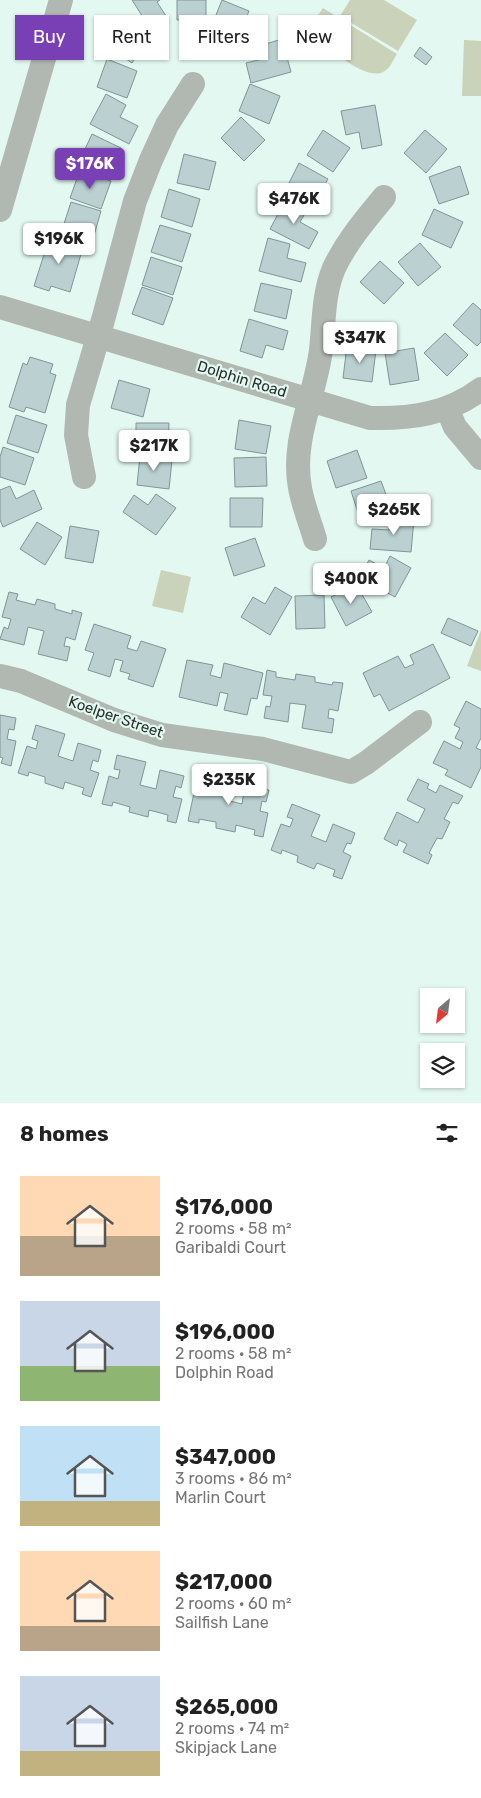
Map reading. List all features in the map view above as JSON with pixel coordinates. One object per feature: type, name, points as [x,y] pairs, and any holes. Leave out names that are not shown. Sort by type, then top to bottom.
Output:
[{"type":"street","points":[[0,210],[62,0]]},
{"type":"street","points":[[84,477],[76,435],[78,405],[99,336],[135,201],[167,125],[193,84]]},
{"type":"street","points":[[314,539],[300,487],[299,449],[320,352],[324,310],[334,269],[351,237],[384,197]]},
{"type":"street","name":"Dolphin Road","points":[[0,307],[370,418],[396,419],[429,414],[464,402],[481,389]]},
{"type":"street","points":[[447,408],[455,428],[481,458]]},
{"type":"street","name":"Koelper Street","points":[[0,676],[21,681],[114,720],[162,734],[263,749],[351,772],[366,763],[420,722]]},
{"type":"green space","points":[[350,0],[384,0],[417,20],[398,51],[351,23],[351,15],[341,15]]},
{"type":"green space","points":[[323,8],[334,15],[318,15]]},
{"type":"green space","points":[[351,25],[397,54],[388,69],[383,72],[375,74],[346,60],[351,60]]},
{"type":"green space","points":[[464,40],[481,41],[481,96],[462,96]]},
{"type":"green space","points":[[161,570],[191,577],[183,613],[152,606]]},
{"type":"green space","points":[[481,630],[481,671],[467,666]]},
{"type":"building","points":[[132,0],[160,0],[157,2],[165,15],[142,15]]},
{"type":"building","points":[[177,0],[206,0],[206,15],[179,15],[179,20],[177,20]]},
{"type":"building","points":[[222,0],[249,11],[247,15],[216,15]]},
{"type":"building","points":[[278,40],[278,60],[288,60],[291,72],[251,83],[246,63],[268,60],[268,43]]},
{"type":"building","points":[[420,47],[432,57],[426,65],[414,56]]},
{"type":"building","points":[[107,60],[137,71],[127,98],[97,87]]},
{"type":"building","points":[[250,84],[280,96],[269,124],[239,111]]},
{"type":"building","points":[[106,94],[126,105],[120,117],[138,126],[129,144],[90,124]]},
{"type":"building","points":[[375,105],[382,145],[362,149],[359,132],[346,135],[341,111]]},
{"type":"building","points":[[241,117],[265,140],[244,161],[221,138]]},
{"type":"building","points":[[323,130],[350,148],[333,172],[307,155]]},
{"type":"building","points":[[425,130],[447,149],[426,173],[404,153]]},
{"type":"building","points":[[92,134],[121,148],[109,174],[80,160]]},
{"type":"building","points":[[184,154],[216,162],[209,190],[177,183]]},
{"type":"building","points":[[299,163],[328,179],[314,204],[286,189]]},
{"type":"building","points":[[460,166],[469,194],[439,204],[429,177]]},
{"type":"building","points":[[80,170],[111,181],[101,209],[70,198]]},
{"type":"building","points":[[169,189],[200,199],[192,227],[161,217]]},
{"type":"building","points":[[286,199],[307,210],[300,222],[318,232],[309,249],[270,229]]},
{"type":"building","points":[[71,202],[101,211],[93,239],[62,230]]},
{"type":"building","points":[[434,209],[463,222],[451,248],[422,235]]},
{"type":"building","points":[[160,225],[191,234],[182,262],[151,252]]},
{"type":"building","points":[[55,236],[78,243],[75,252],[81,254],[70,292],[51,286],[49,291],[34,286],[48,242],[53,244]]},
{"type":"building","points":[[268,238],[290,244],[287,258],[306,263],[301,282],[259,271]]},
{"type":"building","points":[[420,243],[441,267],[418,286],[398,262]]},
{"type":"building","points":[[151,257],[182,267],[173,295],[142,285]]},
{"type":"building","points":[[380,261],[404,283],[384,304],[360,282]]},
{"type":"building","points":[[261,283],[292,290],[286,319],[254,311]]},
{"type":"building","points":[[142,287],[173,298],[163,325],[132,314]]},
{"type":"building","points":[[473,303],[481,310],[481,342],[477,346],[453,325]]},
{"type":"building","points":[[249,319],[288,331],[283,350],[266,345],[262,358],[240,351]]},
{"type":"building","points":[[445,333],[468,355],[447,376],[424,353]]},
{"type":"building","points":[[347,346],[376,350],[372,382],[343,378]]},
{"type":"building","points":[[414,348],[419,380],[390,385],[385,353]]},
{"type":"building","points":[[30,357],[53,364],[50,373],[56,375],[45,413],[26,407],[24,412],[9,407],[23,363],[27,365]]},
{"type":"building","points":[[119,380],[150,389],[143,417],[111,408]]},
{"type":"building","points":[[16,415],[47,425],[38,453],[7,443]]},
{"type":"building","points":[[239,420],[271,426],[266,454],[235,449]]},
{"type":"building","points":[[136,423],[169,423],[168,453],[136,452]]},
{"type":"building","points":[[3,447],[34,458],[25,485],[0,477],[0,457]]},
{"type":"building","points":[[357,450],[367,478],[336,488],[327,461]]},
{"type":"building","points":[[140,456],[172,460],[169,489],[137,485]]},
{"type":"building","points":[[266,457],[267,486],[235,487],[234,458]]},
{"type":"building","points":[[381,481],[391,508],[360,519],[351,491]]},
{"type":"building","points":[[10,486],[16,499],[34,490],[42,509],[3,527],[0,520],[0,490]]},
{"type":"building","points":[[156,494],[176,508],[156,535],[123,512],[134,495],[148,505]]},
{"type":"building","points":[[230,498],[263,498],[262,527],[230,527]]},
{"type":"building","points":[[390,517],[414,519],[411,552],[370,549],[372,529],[389,530]]},
{"type":"building","points":[[37,522],[62,537],[45,565],[20,549]]},
{"type":"building","points":[[70,526],[99,531],[93,563],[65,558]]},
{"type":"building","points":[[255,538],[265,566],[234,576],[225,548]]},
{"type":"building","points":[[390,556],[411,568],[395,597],[359,578],[369,560],[384,568]]},
{"type":"building","points":[[356,584],[372,612],[346,626],[331,597]]},
{"type":"building","points":[[275,587],[292,597],[270,635],[241,617],[253,597],[265,604]]},
{"type":"building","points":[[9,592],[18,594],[16,600],[35,605],[37,599],[55,604],[55,609],[72,614],[72,610],[82,613],[75,640],[66,637],[64,646],[70,647],[67,661],[38,654],[44,631],[28,627],[24,645],[0,639],[4,627],[8,629],[11,619],[2,617]]},
{"type":"building","points":[[324,595],[325,628],[296,629],[295,596]]},
{"type":"building","points":[[448,618],[478,631],[471,646],[441,633]]},
{"type":"building","points":[[94,624],[131,636],[127,648],[137,651],[141,641],[166,649],[153,687],[128,679],[130,674],[120,671],[123,661],[115,659],[110,677],[88,670],[94,653],[85,650]]},
{"type":"building","points":[[433,644],[450,678],[389,711],[380,694],[374,697],[363,673],[398,656],[405,668],[414,664],[410,655]]},
{"type":"building","points":[[187,660],[213,665],[210,675],[221,678],[224,663],[263,673],[257,699],[251,698],[247,715],[224,710],[228,694],[220,692],[217,706],[179,697]]},
{"type":"building","points":[[267,670],[276,672],[276,677],[295,680],[296,674],[315,677],[315,682],[332,685],[333,682],[343,683],[338,711],[329,709],[328,718],[334,719],[332,733],[302,728],[306,705],[290,703],[288,722],[264,718],[266,706],[270,707],[272,696],[263,695]]},
{"type":"building","points":[[466,701],[481,709],[481,738],[476,748],[481,750],[481,767],[471,788],[445,775],[448,770],[433,763],[444,741],[460,749],[463,742],[455,738],[460,728],[454,725]]},
{"type":"building","points":[[0,715],[16,718],[14,730],[9,729],[7,739],[16,741],[11,766],[1,763],[3,758],[0,757]]},
{"type":"building","points":[[36,725],[65,734],[58,756],[73,761],[78,743],[101,750],[98,762],[93,760],[90,770],[99,773],[91,797],[82,794],[84,788],[65,782],[63,789],[45,783],[45,777],[29,772],[28,776],[18,773],[27,746],[36,749],[38,741],[32,739]]},
{"type":"building","points":[[117,755],[146,762],[140,785],[156,789],[160,770],[184,776],[181,788],[176,786],[173,797],[182,799],[176,823],[167,821],[168,815],[149,810],[148,817],[129,812],[130,807],[113,802],[112,806],[102,804],[109,776],[118,779],[120,770],[114,769]]},
{"type":"building","points":[[202,772],[231,777],[226,800],[242,804],[245,785],[269,790],[266,802],[262,801],[260,811],[268,813],[263,837],[254,835],[255,830],[236,825],[235,832],[216,828],[216,822],[199,819],[199,823],[188,821],[194,793],[203,795],[205,787],[199,785]]},
{"type":"building","points":[[418,779],[429,784],[427,788],[436,793],[440,785],[463,796],[458,804],[453,802],[444,819],[450,822],[442,839],[437,838],[429,853],[432,855],[428,864],[403,852],[407,844],[399,840],[397,846],[384,839],[397,812],[418,823],[425,809],[407,800]]},
{"type":"building","points":[[292,804],[320,815],[311,836],[326,842],[333,824],[355,833],[351,844],[347,843],[343,852],[351,856],[342,879],[333,876],[335,870],[317,863],[314,869],[297,862],[298,856],[282,850],[281,854],[271,850],[281,824],[290,827],[293,819],[287,817]]}]
